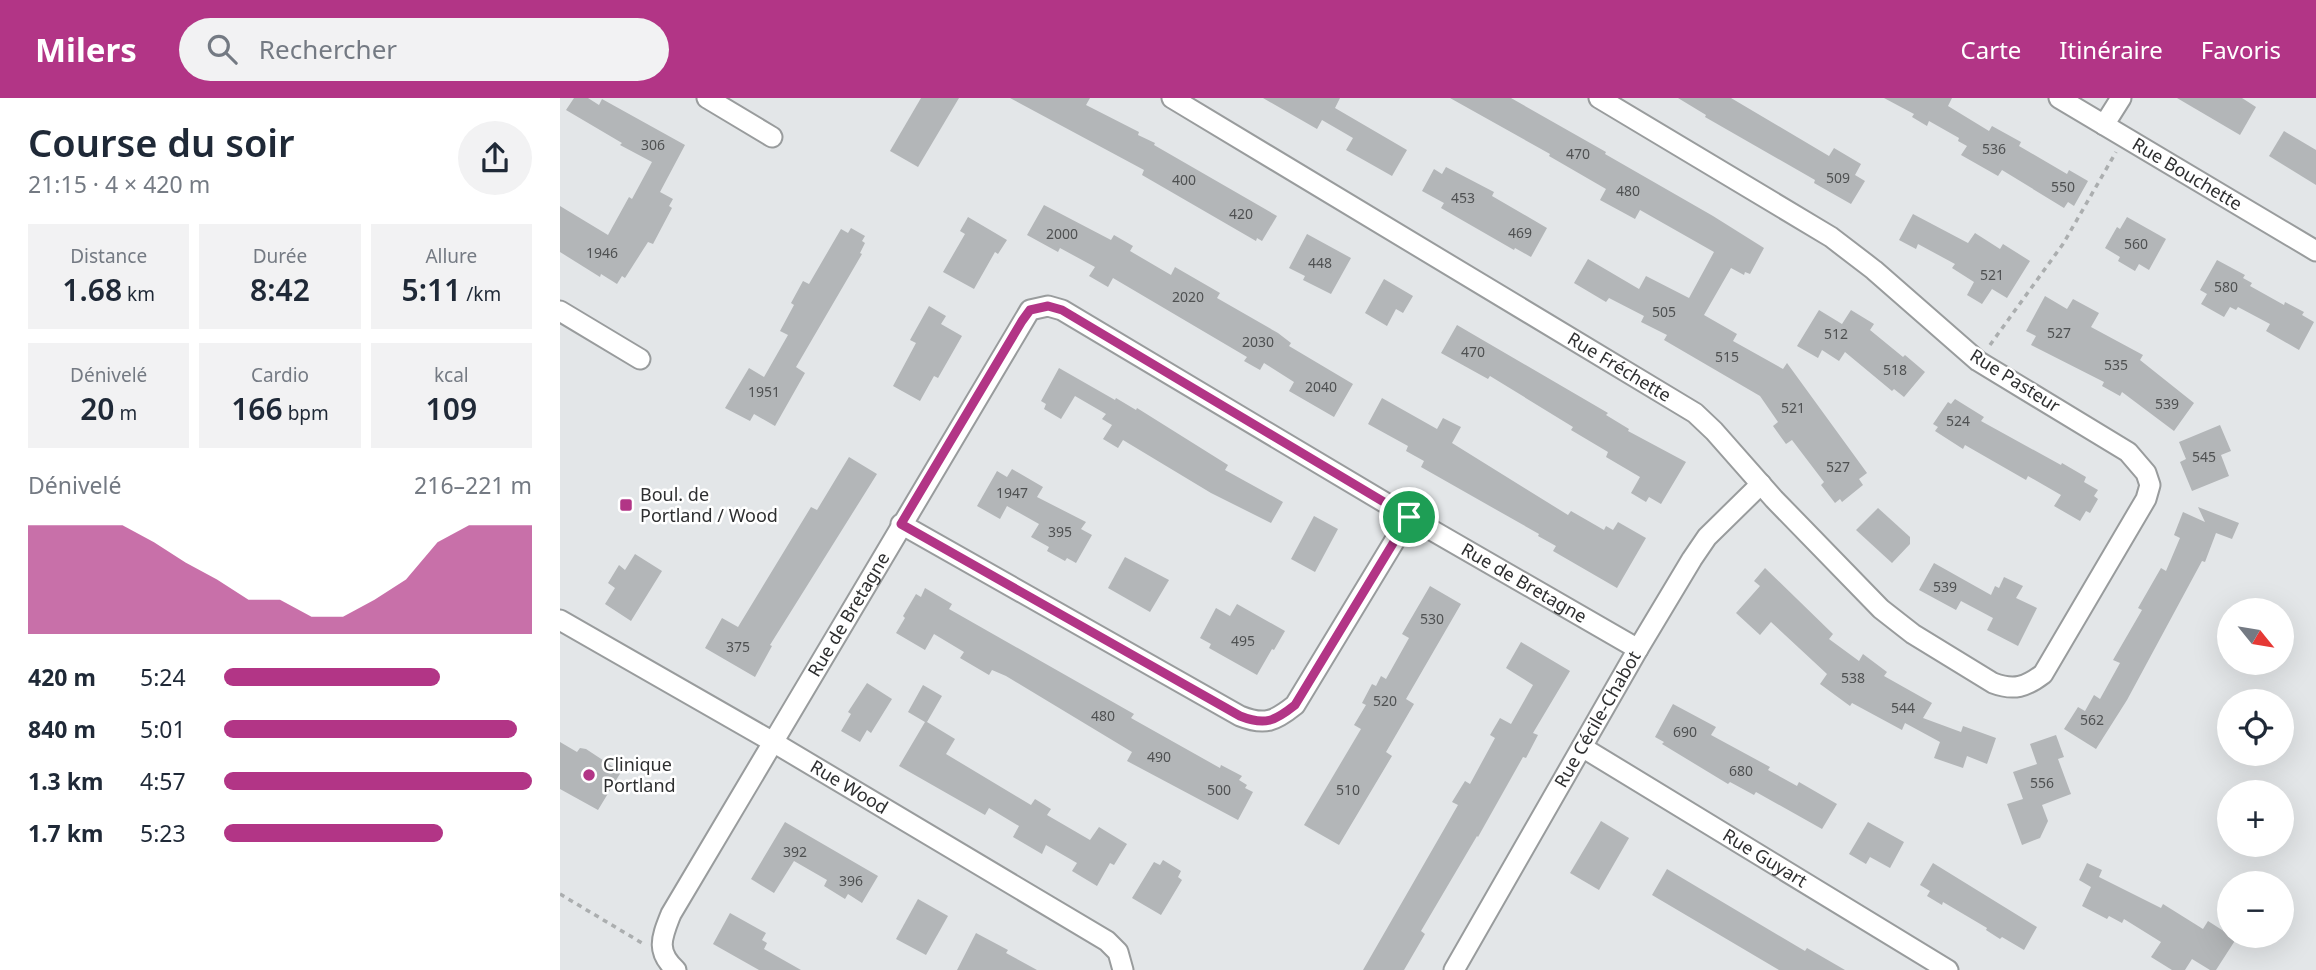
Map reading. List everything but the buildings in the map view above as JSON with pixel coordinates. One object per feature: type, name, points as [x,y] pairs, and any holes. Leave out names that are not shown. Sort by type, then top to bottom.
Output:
[{"type":"street","points":[[707,98],[772,137]]},
{"type":"street","name":"Rue Fréchette","points":[[1172,98],[1676,401],[1714,431],[1761,484],[1897,624],[1993,682],[2018,688]]},
{"type":"street","name":"Rue Pasteur","points":[[1599,98],[1831,237],[1874,270],[1978,361],[2103,435],[2128,452],[2146,473],[2150,485],[2146,499],[2055,657],[2043,674],[2018,688]]},
{"type":"street","name":"Rue Bouchette","points":[[2059,98],[2316,251]]},
{"type":"street","points":[[2104,125],[2121,98]]},
{"type":"street","name":"Rue de Bretagne","points":[[661,950],[663,933],[671,914],[1030,310],[1048,306],[1062,310],[1637,649]]},
{"type":"street","points":[[560,311],[640,359]]},
{"type":"street","name":"Rue Cécile-Chabot","points":[[1454,970],[1637,649],[1707,537],[1761,484]]},
{"type":"street","points":[[901,524],[1255,723],[1276,719],[1295,705],[1409,517]]},
{"type":"street","name":"Rue Wood","points":[[560,620],[773,741],[1107,941],[1118,953],[1124,970]]},
{"type":"street","name":"Rue Guyart","points":[[1582,747],[1948,970]]},
{"type":"street","points":[[661,950],[667,962],[676,970]]},
{"type":"path","points":[[1978,361],[2063,244],[2124,137]]},
{"type":"path","points":[[560,894],[638,942],[661,950]]},
{"type":"place","name":"Boul. de Portland / Wood","points":[[626,505]]},
{"type":"place","name":"Clinique Portland","points":[[589,775]]},
{"type":"route","points":[[1048,306],[1062,310],[1409,517],[1295,705],[1276,719],[1255,723],[901,524],[1022,321],[1030,310],[1048,306]]}]
